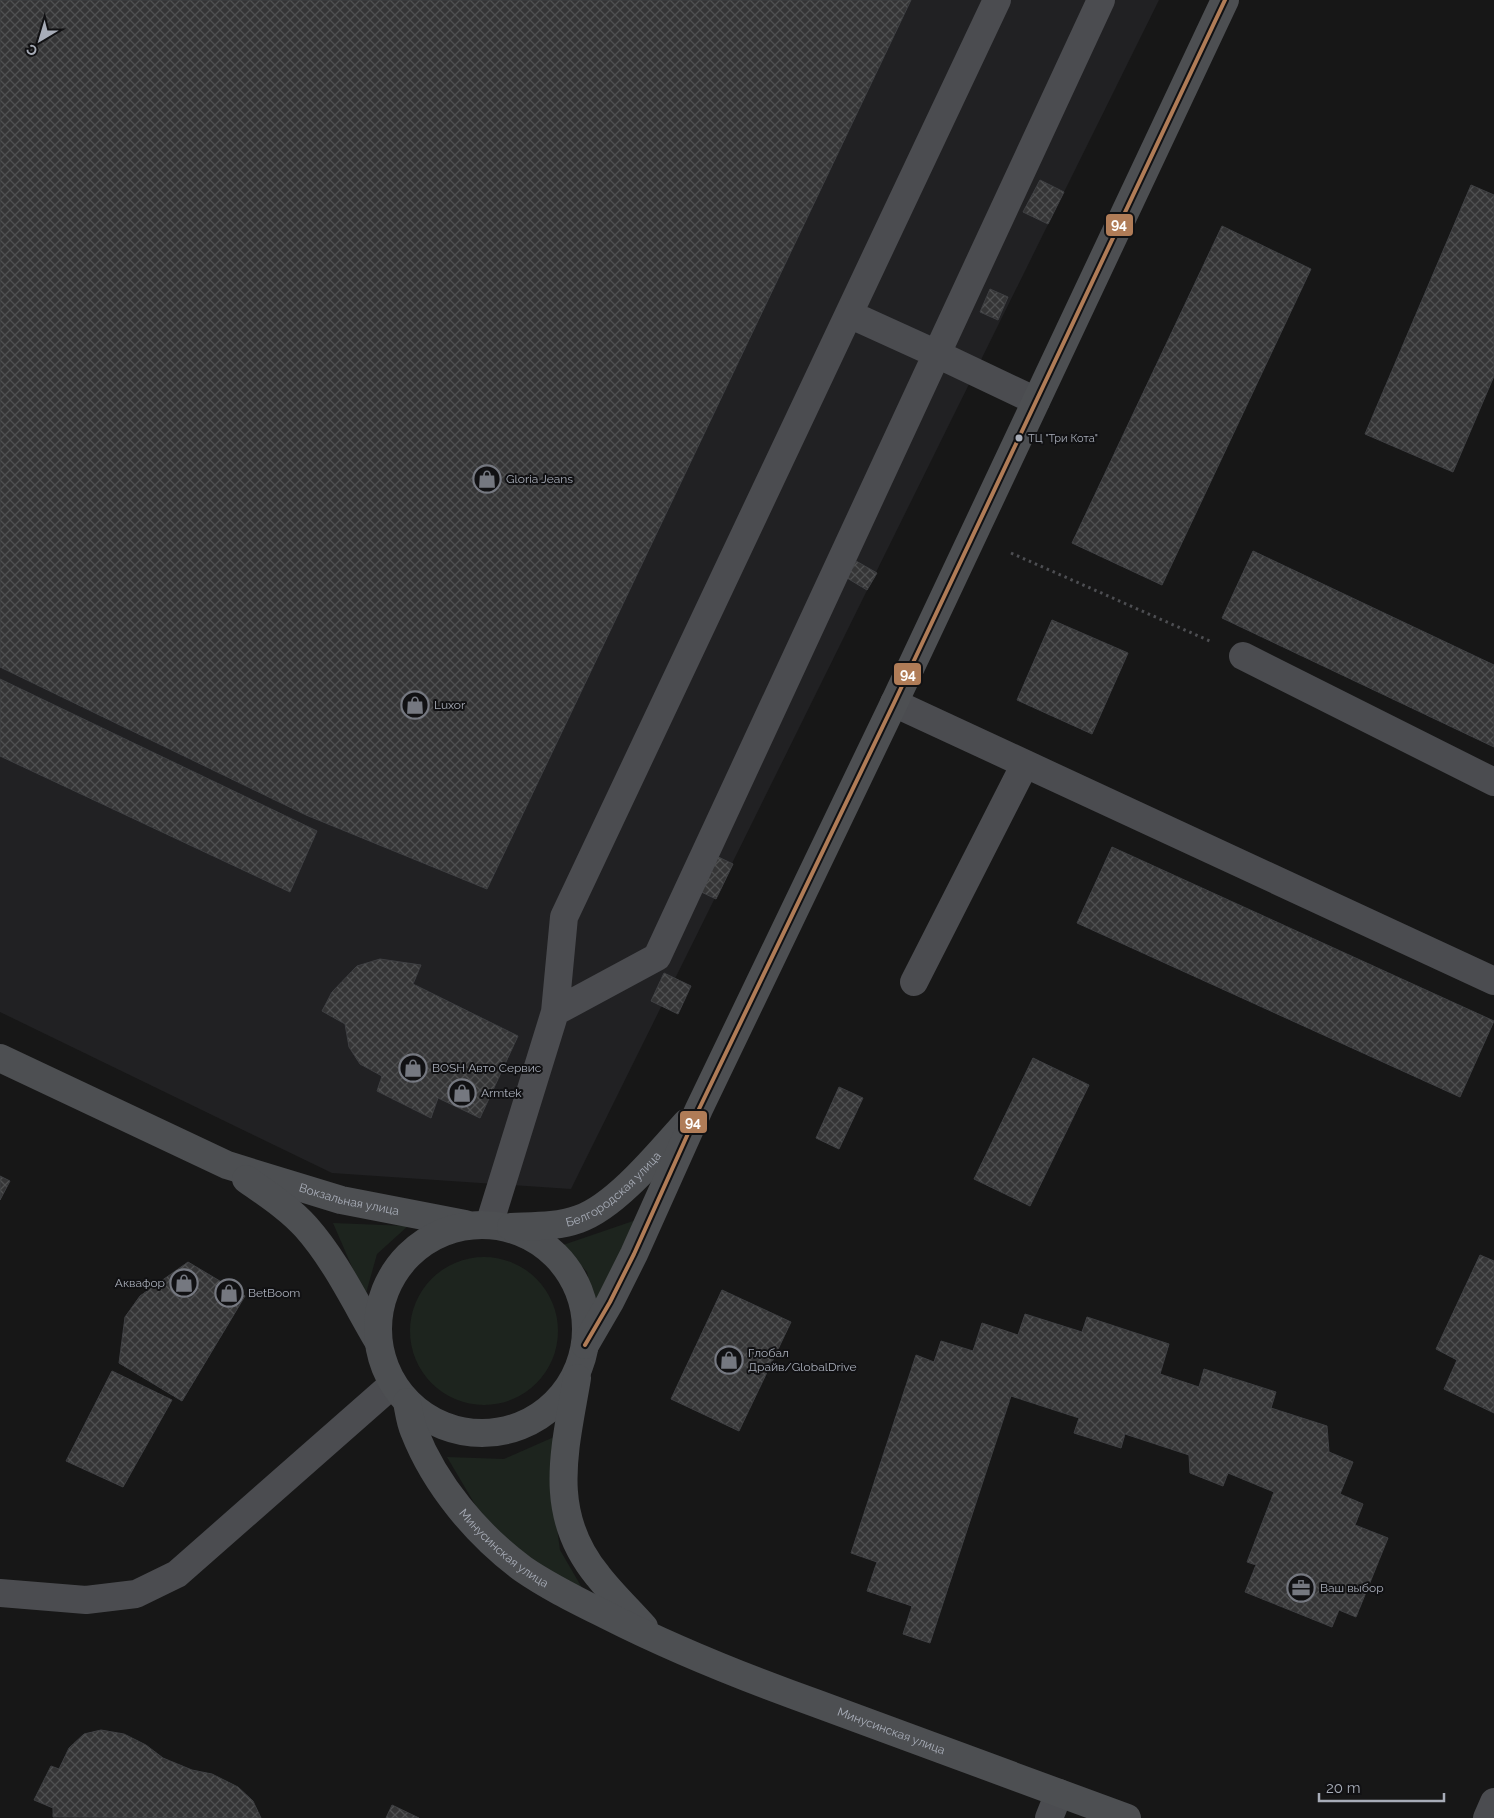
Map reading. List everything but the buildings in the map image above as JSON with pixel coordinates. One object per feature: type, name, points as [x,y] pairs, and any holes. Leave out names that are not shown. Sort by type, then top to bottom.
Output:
[{"type":"main road","name":"Белгородская улица","points":[[400,1393],[427,1418],[450,1429],[476,1433],[502,1432],[526,1424],[548,1410],[566,1391],[581,1357],[634,1254],[699,1109],[894,703],[1225,0]]},
{"type":"main road","name":"Вокзальная улица","points":[[0,1058],[227,1165],[340,1200],[489,1226]]},
{"type":"main road","name":"Белгородская улица","points":[[489,1226],[557,1225],[580,1219],[606,1205],[650,1162],[699,1109]]},
{"type":"main road","name":"Вокзальная улица","points":[[227,1165],[281,1204],[305,1226],[327,1253],[378,1341]]},
{"type":"main road","points":[[400,1393],[383,1364],[378,1341],[378,1317],[383,1294],[393,1273],[408,1255],[427,1240],[448,1230],[489,1226],[523,1234],[543,1245],[560,1261],[573,1279],[582,1300],[585,1323],[581,1357]]},
{"type":"main road","name":"Минусинская улица","points":[[581,1357],[563,1460],[562,1493],[567,1517],[575,1541],[597,1575],[657,1641]]},
{"type":"main road","name":"Минусинская улица","points":[[400,1393],[412,1429],[437,1477],[466,1516],[496,1546],[523,1568],[558,1590],[657,1641],[732,1673],[1127,1818]]},
{"type":"street","points":[[489,1226],[555,1012],[564,917],[997,0]]},
{"type":"street","points":[[555,1012],[657,957],[1102,0]]},
{"type":"street","points":[[849,314],[1036,401]]},
{"type":"street","points":[[1243,656],[1494,782]]},
{"type":"street","points":[[894,703],[1494,981]]},
{"type":"street","points":[[914,982],[1025,764]]},
{"type":"street","points":[[0,1593],[86,1600],[136,1594],[177,1574],[400,1393]]},
{"type":"street","points":[[1049,1818],[1058,1793]]},
{"type":"street","points":[[1487,1818],[1494,1802]]},
{"type":"path","points":[[1011,553],[1243,656]]},
{"type":"shaded area","points":[[0,0],[1159,0],[571,1189],[332,1173],[0,1012]]},
{"type":"shaded area","points":[[639,1219],[596,1311],[587,1272],[563,1245]]},
{"type":"shaded area","points":[[333,1223],[408,1226],[377,1254],[365,1297]]},
{"type":"shaded area","points":[[484,1257],[498,1258],[512,1263],[525,1269],[536,1279],[546,1290],[552,1303],[557,1317],[557,1345],[552,1359],[546,1372],[536,1383],[525,1393],[512,1399],[498,1404],[484,1405],[470,1404],[456,1399],[443,1393],[432,1383],[422,1372],[416,1359],[411,1345],[410,1331],[411,1317],[416,1303],[422,1290],[432,1279],[443,1269],[456,1263],[470,1258]]},
{"type":"shaded area","points":[[554,1437],[551,1483],[560,1550],[585,1593],[541,1569],[483,1518],[447,1457],[504,1459]]},
{"type":"transit line","name":"94","points":[[585,1345],[610,1302],[634,1254],[699,1109],[894,703],[1225,0]]},
{"type":"place","name":"ТЦ \"Три Кота\"","points":[[1019,438]]},
{"type":"place","name":"Gloria Jeans","points":[[487,479]]},
{"type":"place","name":"Luxor","points":[[415,705]]},
{"type":"place","name":"BOSH Авто Сервис","points":[[413,1068]]},
{"type":"place","name":"Armtek","points":[[462,1093]]},
{"type":"place","name":"Аквафор","points":[[184,1283]]},
{"type":"place","name":"BetBoom","points":[[229,1293]]},
{"type":"place","name":"Глобал Драйв/GlobalDrive","points":[[729,1360]]},
{"type":"place","name":"Ваш выбор","points":[[1301,1588]]}]
